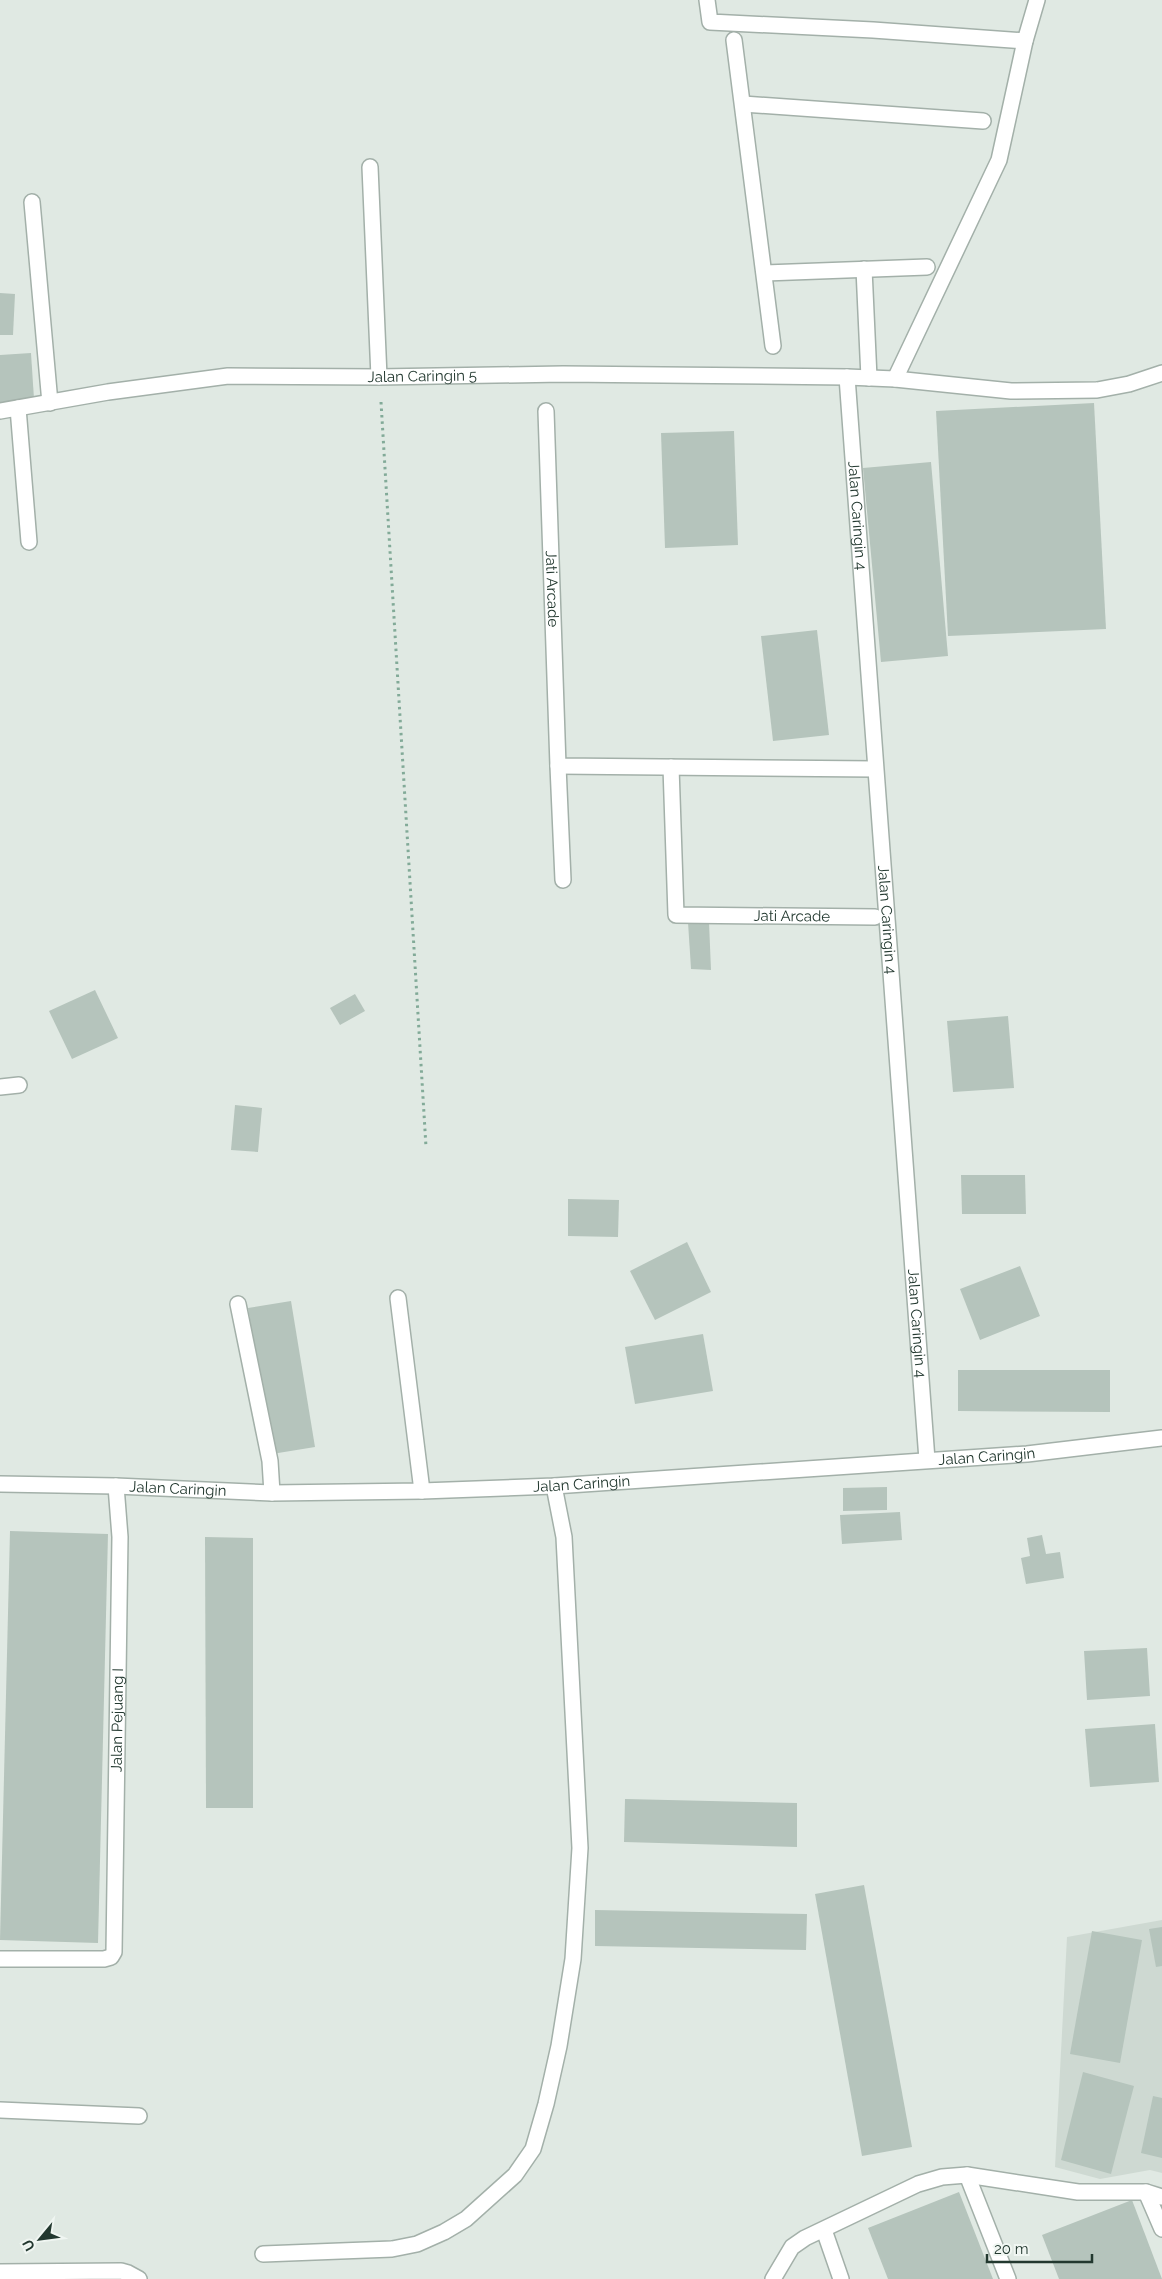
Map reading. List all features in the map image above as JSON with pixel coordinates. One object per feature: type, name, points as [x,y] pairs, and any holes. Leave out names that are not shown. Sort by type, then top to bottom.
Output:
[{"type":"street","points":[[707,0],[710,22],[873,30],[1025,41]]},
{"type":"street","points":[[895,378],[999,160],[1025,41],[1037,0]]},
{"type":"street","points":[[734,40],[773,346]]},
{"type":"street","points":[[743,104],[983,121]]},
{"type":"street","points":[[370,167],[379,377]]},
{"type":"street","points":[[32,202],[50,403]]},
{"type":"street","points":[[765,273],[927,267]]},
{"type":"street","points":[[864,269],[869,378]]},
{"type":"street","name":"Jalan Caringin 5","points":[[0,411],[108,392],[228,376],[379,377],[563,374],[895,378],[1011,391],[1087,390],[1129,384],[1162,373]]},
{"type":"street","name":"Jalan Caringin 4","points":[[847,378],[927,1460]]},
{"type":"street","points":[[18,408],[29,542]]},
{"type":"street","name":"Jati Arcade","points":[[546,411],[563,880]]},
{"type":"street","points":[[558,766],[875,769]]},
{"type":"street","name":"Jati Arcade","points":[[671,767],[676,915],[875,918]]},
{"type":"street","points":[[0,1087],[19,1085]]},
{"type":"street","points":[[398,1298],[422,1491]]},
{"type":"street","points":[[238,1304],[270,1461],[272,1493]]},
{"type":"street","name":"Jalan Caringin","points":[[0,1484],[116,1486],[272,1493],[422,1491],[554,1486],[1027,1454],[1162,1438]]},
{"type":"street","name":"Jalan Pejuang I","points":[[0,1959],[104,1959],[114,1954],[120,1537],[116,1486]]},
{"type":"street","points":[[263,2254],[392,2249],[417,2244],[444,2232],[466,2219],[515,2175],[533,2149],[560,2046],[573,1959],[580,1848],[564,1537],[554,1486]]},
{"type":"street","points":[[0,2110],[139,2116]]},
{"type":"street","points":[[967,2175],[1008,2279]]},
{"type":"street","points":[[773,2279],[792,2247],[918,2184],[942,2177],[967,2175],[1078,2192],[1146,2192],[1162,2197]]},
{"type":"street","points":[[1146,2192],[1162,2229]]},
{"type":"street","points":[[824,2230],[841,2279]]},
{"type":"street","points":[[0,2272],[121,2271],[128,2272],[139,2279]]},
{"type":"path","points":[[379,377],[426,1147]]},
{"type":"shaded area","points":[[1162,1920],[1162,2173],[1150,2170],[1100,2179],[1055,2167],[1067,1937]]},
{"type":"building","points":[[0,293],[15,294],[13,335],[0,335]]},
{"type":"building","points":[[31,353],[34,399],[0,402],[0,355]]},
{"type":"building","points":[[1094,403],[1106,629],[948,636],[936,411]]},
{"type":"building","points":[[734,431],[738,545],[665,548],[661,433]]},
{"type":"building","points":[[931,462],[948,656],[881,662],[863,468]]},
{"type":"building","points":[[817,630],[829,735],[773,741],[761,636]]},
{"type":"building","points":[[688,922],[709,922],[711,970],[691,969]]},
{"type":"building","points":[[95,990],[118,1038],[72,1059],[49,1011]]},
{"type":"building","points":[[355,994],[365,1011],[340,1025],[330,1008]]},
{"type":"building","points":[[1008,1016],[1014,1088],[953,1092],[947,1021]]},
{"type":"building","points":[[235,1105],[262,1108],[258,1152],[231,1150]]},
{"type":"building","points":[[961,1175],[1025,1175],[1026,1214],[962,1214]]},
{"type":"building","points":[[568,1199],[619,1200],[618,1237],[568,1236]]},
{"type":"building","points":[[687,1242],[711,1292],[655,1320],[630,1271]]},
{"type":"building","points":[[1020,1266],[1040,1316],[980,1340],[960,1289]]},
{"type":"building","points":[[291,1301],[315,1447],[272,1454],[248,1308]]},
{"type":"building","points":[[703,1334],[713,1391],[635,1404],[625,1347]]},
{"type":"building","points":[[958,1370],[1110,1370],[1110,1412],[958,1411]]},
{"type":"building","points":[[887,1487],[887,1510],[843,1511],[843,1488]]},
{"type":"building","points":[[900,1512],[902,1540],[842,1544],[840,1515]]},
{"type":"building","points":[[10,1531],[108,1534],[98,1943],[0,1940]]},
{"type":"building","points":[[1042,1535],[1046,1554],[1060,1552],[1064,1578],[1026,1584],[1021,1558],[1030,1556],[1027,1538]]},
{"type":"building","points":[[205,1537],[253,1538],[253,1808],[206,1808]]},
{"type":"building","points":[[1147,1648],[1150,1696],[1087,1700],[1084,1651]]},
{"type":"building","points":[[1155,1724],[1159,1782],[1090,1787],[1085,1729]]},
{"type":"building","points":[[625,1799],[797,1803],[797,1847],[624,1842]]},
{"type":"building","points":[[864,1885],[912,2147],[862,2156],[815,1894]]},
{"type":"building","points":[[595,1910],[807,1914],[806,1950],[595,1946]]},
{"type":"building","points":[[1162,1927],[1162,1966],[1156,1967],[1149,1929]]},
{"type":"building","points":[[1092,1931],[1142,1940],[1120,2063],[1070,2054]]},
{"type":"building","points":[[1083,2072],[1134,2086],[1111,2174],[1061,2160]]},
{"type":"building","points":[[1153,2096],[1162,2098],[1162,2158],[1141,2153]]},
{"type":"building","points":[[959,2192],[993,2279],[888,2279],[868,2228]]},
{"type":"building","points":[[1132,2200],[1162,2279],[1059,2279],[1042,2235]]}]
